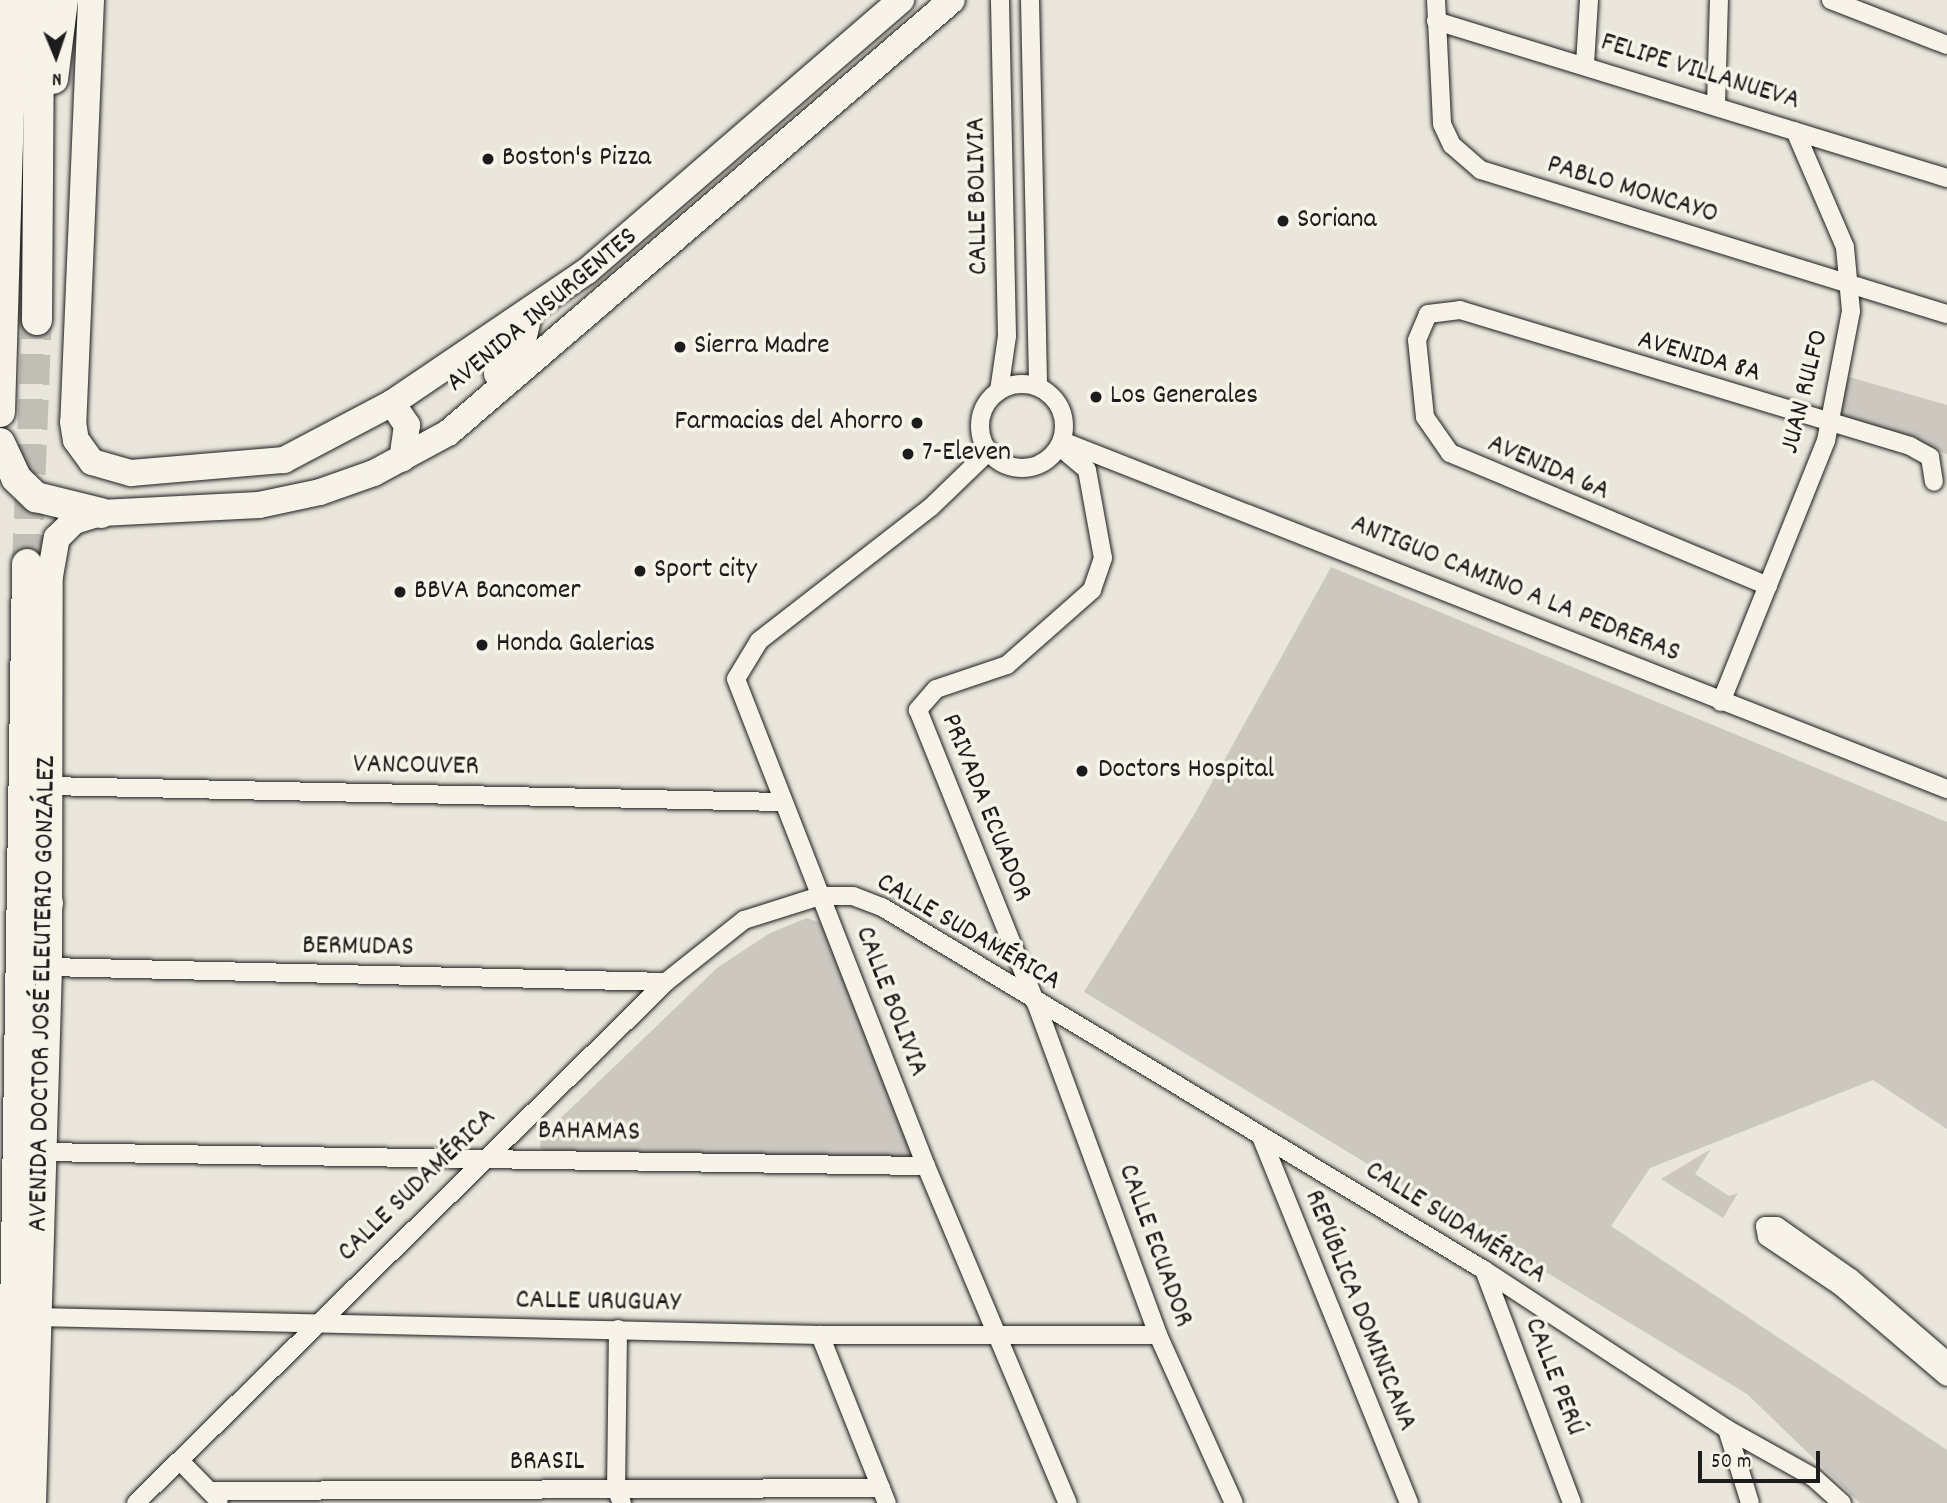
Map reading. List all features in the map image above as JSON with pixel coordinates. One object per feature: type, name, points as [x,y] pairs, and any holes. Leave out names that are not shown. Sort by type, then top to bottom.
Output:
[{"type":"highway","points":[[0,412],[3,99],[12,0]]},
{"type":"highway","points":[[37,320],[40,0]]},
{"type":"highway","points":[[39,151],[63,0]]},
{"type":"highway","points":[[0,443],[16,478],[36,497],[101,513]]},
{"type":"highway","name":"AVENIDA DOCTOR JOSÉ ELEUTERIO GONZÁLEZ","points":[[25,1499],[15,1280],[27,564]]},
{"type":"highway","points":[[18,1093],[35,1051],[38,940],[48,903]]},
{"type":"main road","name":"AVENIDA INSURGENTES","points":[[91,0],[74,422],[83,454],[103,468],[131,473],[252,468],[317,445],[392,403],[529,315],[901,0]]},
{"type":"main road","name":"AVENIDA INSURGENTES","points":[[101,513],[258,505],[320,492],[402,459],[448,433],[683,234],[952,0]]},
{"type":"main road","points":[[448,433],[456,410],[522,349],[529,315],[579,302],[650,240],[683,234]]},
{"type":"main road","points":[[392,403],[407,425],[402,459]]},
{"type":"main road","points":[[178,509],[178,490],[252,468]]},
{"type":"main road","name":"AVENIDA DOCTOR JOSÉ ELEUTERIO GONZÁLEZ","points":[[25,1499],[37,1317],[40,1152],[49,967],[48,786],[53,550],[64,527],[101,513]]},
{"type":"street","name":"CALLE BOLIVIA","points":[[999,391],[1007,336],[1000,0]]},
{"type":"street","name":"CALLE BOLIVIA","points":[[1030,0],[1038,385]]},
{"type":"street","name":"PABLO MONCAYO","points":[[1436,0],[1442,124],[1452,145],[1481,170],[1947,314]]},
{"type":"street","points":[[1585,64],[1589,0]]},
{"type":"street","points":[[1716,106],[1719,0]]},
{"type":"street","points":[[1831,0],[1947,45]]},
{"type":"street","name":"FELIPE VILLANUEVA","points":[[1436,21],[1585,64],[1947,178]]},
{"type":"street","name":"JUAN RULFO","points":[[1721,702],[1826,442],[1826,420],[1853,286],[1840,233],[1795,131]]},
{"type":"street","name":"AVENIDA 8A","points":[[1428,314],[1460,310],[1924,452],[1933,462],[1934,482]]},
{"type":"street","name":"AVENIDA 6A","points":[[1428,314],[1417,340],[1424,417],[1450,453],[1768,586]]},
{"type":"street","points":[[1038,385],[1063,415],[1061,444],[1023,467],[988,452],[980,422],[999,391],[1038,385]]},
{"type":"street","name":"ANTIGUO CAMINO A LA PEDRERAS","points":[[1061,444],[1947,789]]},
{"type":"street","name":"PRIVADA ECUADOR","points":[[1036,1003],[918,710],[936,689],[1007,665],[1092,590],[1103,558],[1090,482],[1076,456],[1061,444]]},
{"type":"street","name":"CALLE BOLIVIA","points":[[988,452],[930,507],[783,620],[737,670],[737,690],[926,1166],[1068,1503]]},
{"type":"street","name":"VANCOUVER","points":[[48,786],[783,802]]},
{"type":"street","name":"CALLE SUDAMÉRICA","points":[[136,1503],[181,1462],[315,1322],[666,982],[744,920],[820,896],[853,896],[882,907],[1036,1003],[1484,1270],[1727,1429],[1813,1477],[1842,1503]]},
{"type":"street","name":"BERMUDAS","points":[[49,967],[666,982]]},
{"type":"street","name":"CALLE ECUADOR","points":[[1036,1003],[1158,1335],[1234,1503]]},
{"type":"street","name":"REPÚBLICA DOMINICANA","points":[[1262,1139],[1409,1503]]},
{"type":"street","name":"BAHAMAS","points":[[40,1152],[926,1166]]},
{"type":"street","points":[[1947,1361],[1851,1278],[1777,1226],[1765,1226],[1767,1237],[1840,1286],[1947,1377]]},
{"type":"street","name":"CALLE PERÚ","points":[[1484,1270],[1572,1503]]},
{"type":"street","name":"CALLE URUGUAY","points":[[37,1317],[820,1335],[995,1332],[1158,1335]]},
{"type":"street","points":[[618,1329],[619,1496]]},
{"type":"street","points":[[820,1335],[884,1495]]},
{"type":"street","points":[[1727,1429],[1750,1503]]},
{"type":"street","points":[[181,1462],[217,1497]]},
{"type":"street","name":"BRASIL","points":[[217,1497],[884,1495]]},
{"type":"shaded area","points":[[1849,377],[1947,405],[1947,454],[1837,416]]},
{"type":"shaded area","points":[[1331,567],[1947,822],[1947,1129],[1873,1080],[1650,1168],[1611,1226],[1947,1450],[1947,1503],[1860,1503],[1747,1394],[1084,992],[1194,815]]},
{"type":"shaded area","points":[[807,918],[821,923],[913,1157],[550,1154],[540,1148],[541,1137],[717,968],[770,933]]},
{"type":"shaded area","points":[[1711,1149],[1695,1174],[1729,1196],[1738,1193],[1723,1218],[1661,1179]]},
{"type":"tunnel","points":[[27,564],[37,320]]},
{"type":"place","name":"Boston's Pizza","points":[[488,159]]},
{"type":"place","name":"Soriana","points":[[1283,221]]},
{"type":"place","name":"Sierra Madre","points":[[680,347]]},
{"type":"place","name":"Los Generales","points":[[1096,397]]},
{"type":"place","name":"Farmacias del Ahorro","points":[[917,423]]},
{"type":"place","name":"7-Eleven","points":[[908,454]]},
{"type":"place","name":"Sport city","points":[[640,571]]},
{"type":"place","name":"BBVA Bancomer","points":[[400,592]]},
{"type":"place","name":"Honda Galerias","points":[[482,645]]},
{"type":"place","name":"Doctors Hospital","points":[[1082,771]]}]
